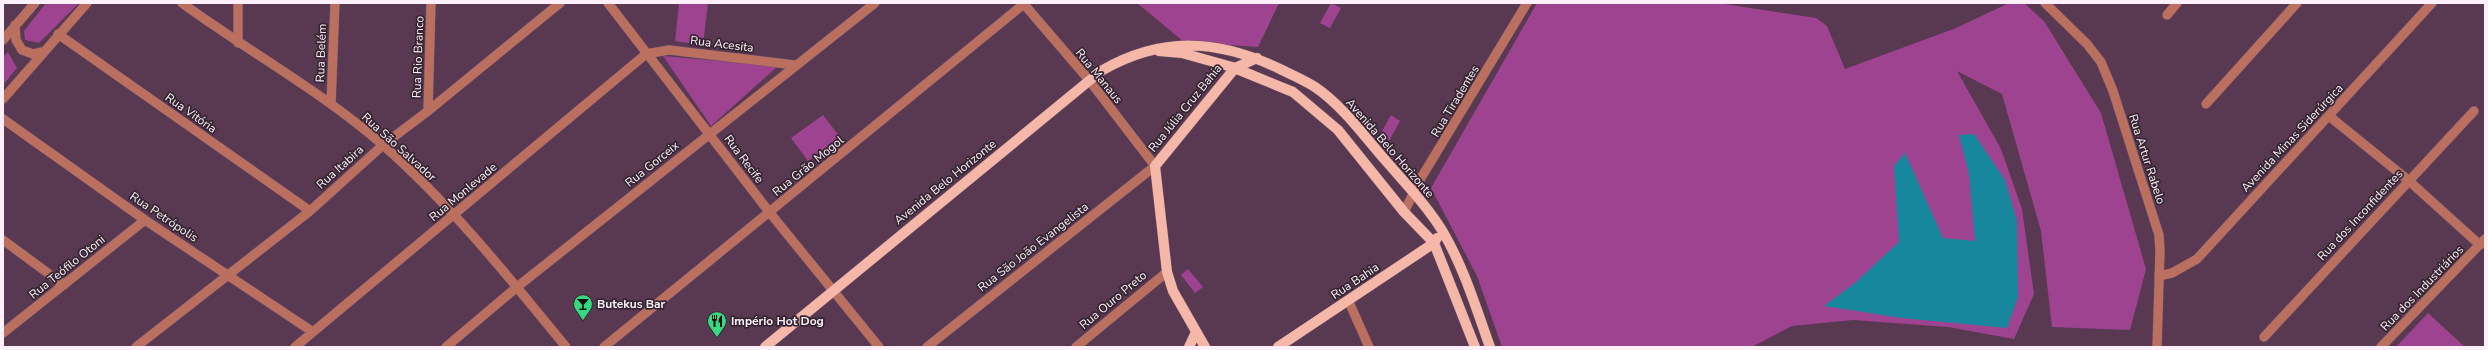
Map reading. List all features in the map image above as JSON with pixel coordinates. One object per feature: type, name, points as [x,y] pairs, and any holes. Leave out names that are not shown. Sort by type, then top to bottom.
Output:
[{"type":"main road","name":"Avenida Belo Horizonte","points":[[765,347],[1089,80],[1120,60],[1149,50],[1172,45],[1202,45],[1233,50],[1257,58],[1316,88],[1348,117],[1414,194],[1442,231],[1459,262],[1490,347]]},
{"type":"main road","name":"Avenida Belo Horizonte","points":[[1149,50],[1182,53],[1235,68],[1293,92],[1338,130],[1404,212],[1434,243],[1475,347]]},
{"type":"main road","name":"Rua Júlia Cruz Bahia","points":[[1205,347],[1173,291],[1166,272],[1155,166],[1235,68],[1257,58]]},
{"type":"main road","name":"Rua Bahia","points":[[1278,347],[1348,302],[1434,243],[1442,231]]},
{"type":"main road","points":[[1189,347],[1196,332]]},
{"type":"street","points":[[3,40],[35,3]]},
{"type":"street","points":[[3,99],[42,52],[87,3]]},
{"type":"street","name":"Rua São Salvador","points":[[182,3],[238,43],[331,104],[383,145],[455,215],[566,347]]},
{"type":"street","points":[[238,3],[238,43]]},
{"type":"street","name":"Rua Belém","points":[[331,104],[335,3]]},
{"type":"street","name":"Rua Rio Branco","points":[[428,111],[432,3]]},
{"type":"street","name":"Rua Itabira","points":[[136,347],[310,211],[383,145],[428,111],[560,3]]},
{"type":"street","name":"Rua Recife","points":[[608,3],[646,54],[710,133],[770,213],[879,347]]},
{"type":"street","name":"Rua Gorceix","points":[[446,347],[517,287],[875,3]]},
{"type":"street","name":"Rua Manaus","points":[[1024,3],[1089,80],[1155,166]]},
{"type":"street","name":"Rua Grão Mogol","points":[[604,347],[770,213],[1024,3]]},
{"type":"street","name":"Rua Tiradentes","points":[[1404,212],[1421,178],[1527,3]]},
{"type":"street","name":"Rua Artur Rabelo","points":[[2045,3],[2087,44],[2100,62],[2113,91],[2159,235],[2157,347]]},
{"type":"street","points":[[2167,15],[2176,3]]},
{"type":"street","points":[[2206,104],[2297,3]]},
{"type":"street","name":"Avenida Minas Siderúrgica","points":[[2159,276],[2172,273],[2198,259],[2432,3]]},
{"type":"street","points":[[15,25],[16,40],[22,50],[33,54],[42,52]]},
{"type":"street","name":"Rua Vitória","points":[[58,34],[310,211]]},
{"type":"street","name":"Rua Acesita","points":[[646,54],[670,50],[795,65]]},
{"type":"street","name":"Rua Monlevade","points":[[295,347],[646,54]]},
{"type":"street","name":"Rua dos Inconfidentes","points":[[2264,337],[2408,180],[2474,111]]},
{"type":"street","points":[[2329,116],[2482,242]]},
{"type":"street","name":"Rua Petrópolis","points":[[3,119],[145,220],[313,332]]},
{"type":"street","name":"Rua São João Evangelista","points":[[927,347],[1155,166]]},
{"type":"street","name":"Rua Teófilo Otoni","points":[[3,333],[145,220]]},
{"type":"street","points":[[3,240],[64,285]]},
{"type":"street","name":"Rua dos Industriários","points":[[2381,347],[2482,242]]},
{"type":"street","name":"Rua Ouro Preto","points":[[1076,347],[1166,272]]},
{"type":"street","points":[[1348,302],[1369,347]]},
{"type":"shaded area","points":[[46,3],[79,3],[39,43],[25,40],[24,31]]},
{"type":"shaded area","points":[[679,3],[708,3],[703,45],[675,41]]},
{"type":"shaded area","points":[[1137,3],[1279,3],[1258,47],[1184,42]]},
{"type":"shaded area","points":[[1331,3],[1341,8],[1330,28],[1320,23]]},
{"type":"shaded area","points":[[1537,3],[1718,3],[1816,18],[1827,26],[1845,69],[1956,28],[2009,3],[2024,3],[2044,21],[2101,113],[2146,269],[2130,330],[2052,327],[2041,231],[2002,94],[1957,71],[2001,149],[2022,209],[2034,294],[2014,339],[1948,327],[1853,320],[1792,326],[1752,347],[1502,347],[1477,276],[1431,188]]},
{"type":"shaded area","points":[[8,52],[17,68],[3,85],[3,57]]},
{"type":"shaded area","points":[[663,56],[778,66],[711,126]]},
{"type":"shaded area","points":[[823,115],[840,137],[808,161],[791,138]]},
{"type":"shaded area","points":[[1391,115],[1400,121],[1389,141],[1380,135]]},
{"type":"shaded area","points":[[1188,269],[1203,287],[1195,293],[1181,275]]},
{"type":"shaded area","points":[[2428,313],[2465,347],[2396,347]]},
{"type":"water","points":[[1974,134],[2005,180],[2017,221],[2018,297],[2007,328],[1902,318],[1824,306],[1855,283],[1899,242],[1894,166],[1905,153],[1943,238],[1975,241],[1969,174],[1959,135]]},
{"type":"place","name":"Butekus Bar","points":[[583,321]]},
{"type":"place","name":"Império Hot Dog","points":[[717,338]]}]
